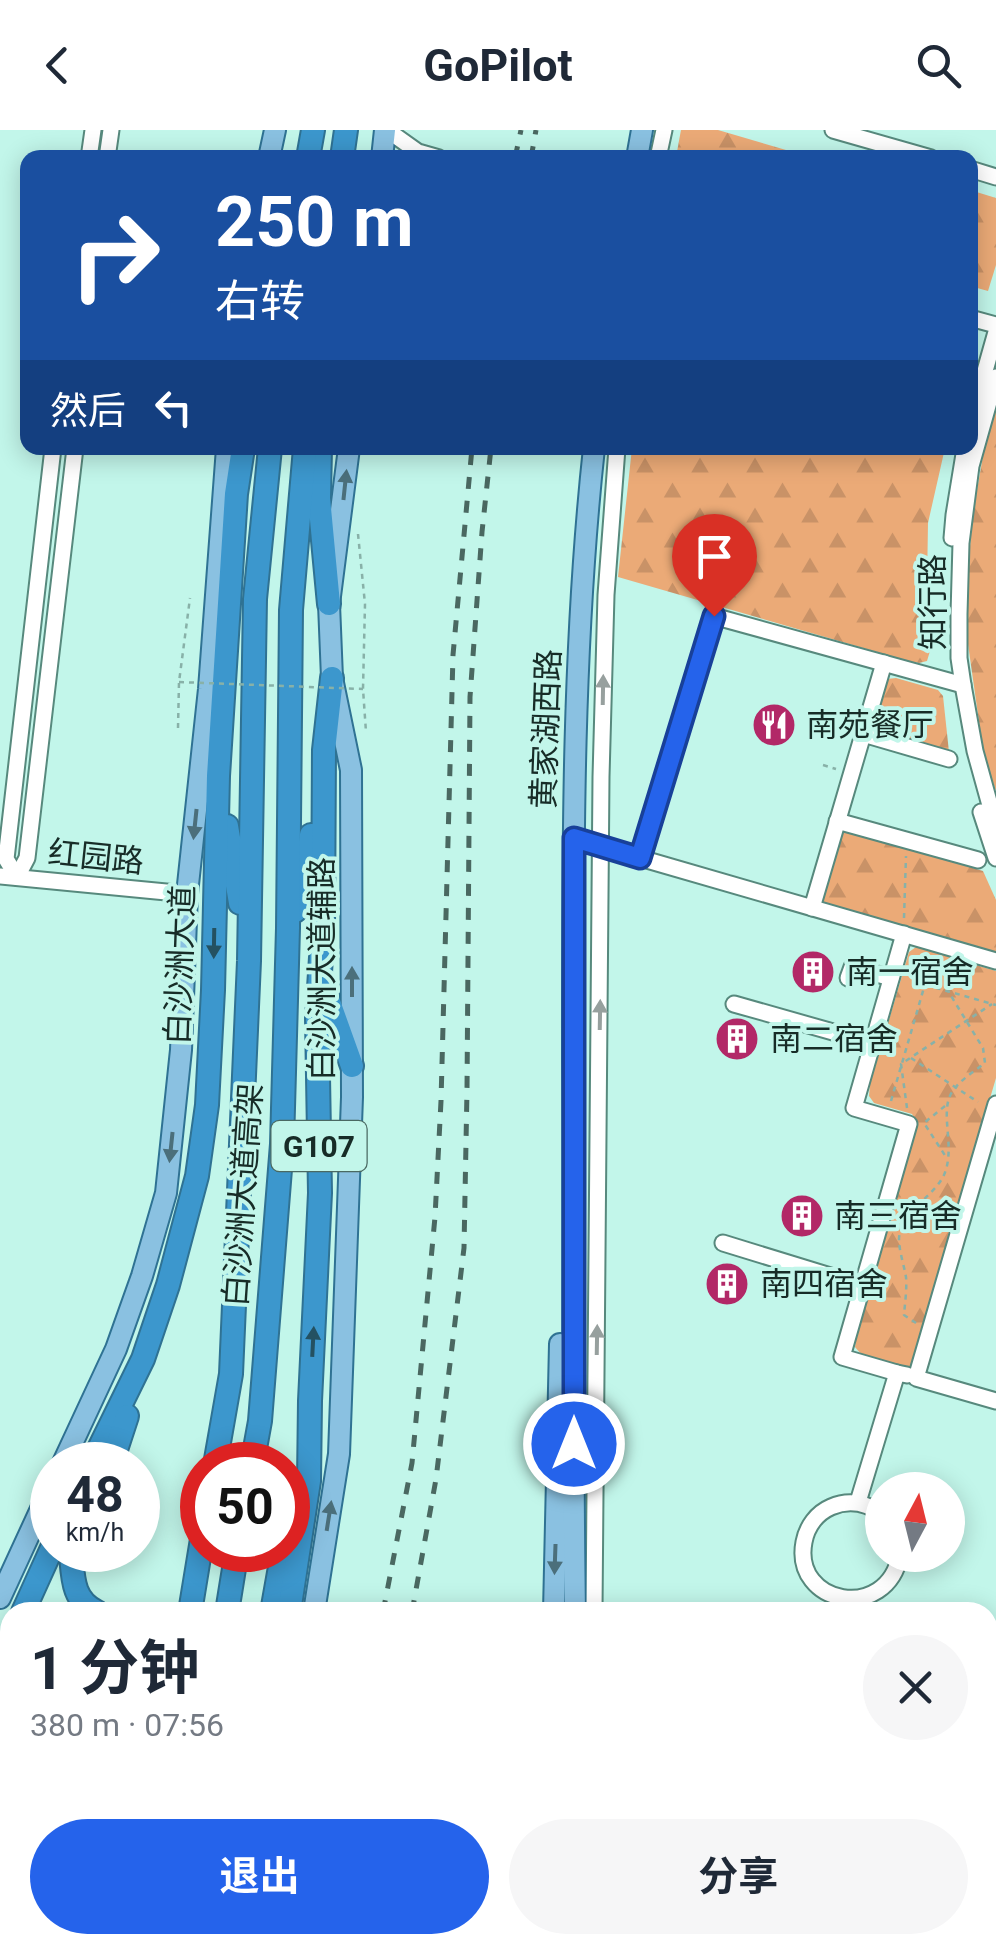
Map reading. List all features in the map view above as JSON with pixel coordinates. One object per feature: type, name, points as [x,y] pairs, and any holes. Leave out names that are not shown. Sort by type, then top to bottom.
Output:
[{"type":"highway","name":"白沙洲大道","points":[[102,1442],[143,1359],[168,1284],[197,1176],[207,1106],[218,776],[236,494],[242,455]]},
{"type":"highway","name":"白沙洲大道","points":[[250,961],[255,600],[269,455]]},
{"type":"highway","points":[[288,928],[291,610],[304,455]]},
{"type":"highway","points":[[320,455],[318,498],[329,604]]},
{"type":"highway","name":"G107","points":[[291,1602],[310,1481],[320,1192],[318,1018],[324,750],[332,678]]},
{"type":"highway","points":[[209,690],[218,776],[250,961]]},
{"type":"highway","points":[[288,928],[304,888],[324,750]]},
{"type":"highway","name":"白沙洲大道高架","points":[[256,1442],[282,1144],[288,928]]},
{"type":"highway","name":"白沙洲大道高架","points":[[220,1442],[231,1374],[250,961]]},
{"type":"highway","points":[[320,976],[352,1066]]},
{"type":"highway","points":[[120,1442],[143,1359]]},
{"type":"highway","points":[[303,1442],[310,1401]]},
{"type":"highway","points":[[28,1602],[41,1572]]},
{"type":"highway","points":[[72,1572],[74,1588],[83,1602]]},
{"type":"highway","points":[[192,1602],[197,1572]]},
{"type":"highway","points":[[229,1602],[234,1572]]},
{"type":"highway","points":[[274,1602],[279,1572]]},
{"type":"main road","points":[[73,1442],[116,1349],[166,1194],[181,1050],[188,894],[209,690],[226,455]]},
{"type":"main road","name":"白沙洲大道辅路","points":[[316,1602],[339,1454],[352,1066],[351,770],[332,678],[329,604],[349,455]]},
{"type":"main road","name":"黄家湖西路","points":[[554,1602],[565,1079],[564,795],[571,571],[580,455]]},
{"type":"main road","name":"黄家湖西路","points":[[574,1602],[574,838],[580,609],[593,455]]},
{"type":"main road","points":[[0,1598],[30,1533]]},
{"type":"street","points":[[386,130],[415,150]]},
{"type":"street","points":[[833,130],[902,150]]},
{"type":"street","name":"知行路","points":[[978,439],[992,384],[996,328]]},
{"type":"street","name":"知行路","points":[[978,409],[992,384]]},
{"type":"street","points":[[8,877],[6,858],[52,455]]},
{"type":"street","points":[[8,877],[27,858],[74,455]]},
{"type":"street","points":[[594,1602],[601,778],[606,595],[616,455]]},
{"type":"street","name":"知行路","points":[[964,455],[954,515],[950,639],[991,816],[996,858]]},
{"type":"street","name":"知行路","points":[[959,684],[961,543],[974,455]]},
{"type":"street","points":[[640,858],[714,616],[959,684]]},
{"type":"street","points":[[812,908],[884,663]]},
{"type":"street","points":[[863,734],[949,759]]},
{"type":"street","points":[[837,820],[978,860]]},
{"type":"street","points":[[574,838],[996,961]]},
{"type":"street","name":"红园路","points":[[8,877],[188,894]]},
{"type":"street","points":[[904,934],[854,1108],[909,1124],[842,1357],[996,1401]]},
{"type":"street","points":[[848,978],[852,967],[891,978]]},
{"type":"street","points":[[734,1004],[872,1043]]},
{"type":"street","points":[[916,1378],[995,1108]]},
{"type":"street","points":[[723,1243],[862,1286]]},
{"type":"street","points":[[858,1502],[897,1373]]},
{"type":"street","points":[[865,1504],[841,1503],[814,1520],[805,1534],[805,1567],[826,1592],[857,1599],[885,1586],[895,1572]]},
{"type":"path","points":[[357,520],[365,604],[366,732]]},
{"type":"path","points":[[178,728],[179,682],[190,598]]},
{"type":"path","points":[[179,682],[363,689]]},
{"type":"path","points":[[904,934],[906,840]]},
{"type":"path","points":[[886,1118],[937,944]]},
{"type":"path","points":[[925,985],[994,1004]]},
{"type":"path","points":[[930,1331],[904,1316],[906,1281],[899,1236],[911,1211],[932,1192],[944,1174],[950,1126],[946,1105],[956,1086],[985,1064],[982,1048],[948,991]]},
{"type":"path","points":[[901,1064],[994,1004]]},
{"type":"path","points":[[910,1058],[995,1108]]},
{"type":"path","points":[[901,1064],[909,1124]]},
{"type":"path","points":[[946,1105],[924,1123],[947,1159]]},
{"type":"green space","points":[[681,130],[718,130],[786,150],[677,150]]},
{"type":"green space","points":[[978,192],[996,198],[996,265],[988,291],[978,288]]},
{"type":"green space","points":[[996,409],[996,791],[984,757],[967,637],[967,580],[973,513],[989,422]]},
{"type":"green space","points":[[631,455],[943,455],[928,523],[927,661],[908,661],[618,577]]},
{"type":"green space","points":[[887,679],[938,690],[943,696],[949,752],[872,730]]},
{"type":"green space","points":[[841,829],[983,871],[996,900],[996,952],[821,902]]},
{"type":"green space","points":[[916,947],[996,971],[996,1078],[911,1367],[897,1369],[873,1361],[855,1347],[915,1119],[912,1114],[874,1103],[869,1096],[909,952]]},
{"type":"railway","points":[[517,150],[521,130]]},
{"type":"railway","points":[[532,150],[536,130]]},
{"type":"railway","points":[[385,1602],[412,1463],[435,1217],[453,655],[471,455]]},
{"type":"railway","points":[[414,1602],[436,1479],[464,1248],[470,697],[490,455]]},
{"type":"place","name":"南苑餐厅","points":[[774,725]]},
{"type":"place","name":"南一宿舍","points":[[813,972]]},
{"type":"place","name":"南二宿舍","points":[[737,1039]]},
{"type":"place","name":"南三宿舍","points":[[802,1216]]},
{"type":"place","name":"南四宿舍","points":[[727,1284]]},
{"type":"route","points":[[574,1444],[574,838],[640,858],[714,616]]}]
